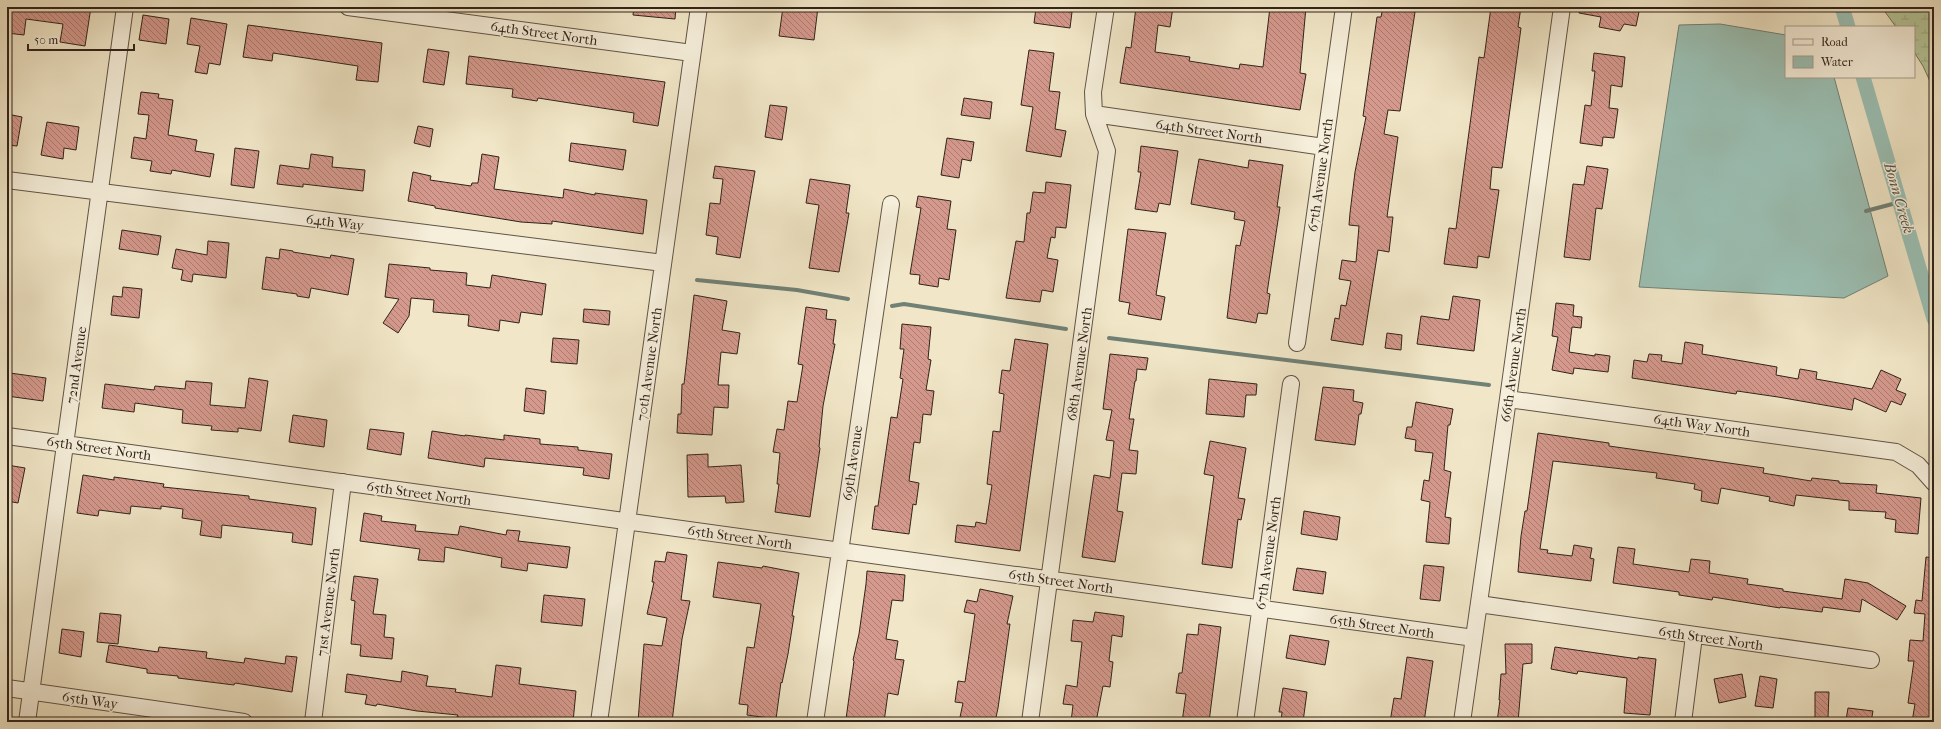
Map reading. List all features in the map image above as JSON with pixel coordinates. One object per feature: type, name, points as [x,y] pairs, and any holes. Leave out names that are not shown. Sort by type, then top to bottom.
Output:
[{"type":"street","name":"72nd Avenue","points":[[27,722],[125,7]]},
{"type":"street","name":"64th Street North","points":[[348,7],[410,11],[692,53]]},
{"type":"street","name":"70th Avenue North","points":[[599,722],[699,7]]},
{"type":"street","name":"68th Avenue North","points":[[1030,722],[1107,151],[1094,114],[1093,92],[1106,7]]},
{"type":"street","name":"67th Avenue North","points":[[1297,343],[1344,7]]},
{"type":"street","name":"66th Avenue North","points":[[1462,722],[1562,7]]},
{"type":"street","name":"64th Street North","points":[[1094,114],[1324,148]]},
{"type":"street","name":"64th Way","points":[[7,180],[663,263]]},
{"type":"street","name":"69th Avenue","points":[[815,722],[891,204]]},
{"type":"street","name":"67th Avenue North","points":[[1245,722],[1291,384]]},
{"type":"street","name":"64th Way North","points":[[1508,399],[1896,452],[1918,465],[1934,482]]},
{"type":"street","name":"65th Street North","points":[[7,436],[1474,638]]},
{"type":"street","name":"71st Avenue North","points":[[312,722],[343,482]]},
{"type":"street","name":"65th Street North","points":[[1479,604],[1694,636],[1871,660]]},
{"type":"street","points":[[1683,722],[1694,636]]},
{"type":"street","name":"65th Way","points":[[7,688],[244,722]]},
{"type":"green space","points":[[1884,7],[1934,7],[1934,90],[1923,66],[1915,54],[1915,26],[1895,26],[1883,9]]},
{"type":"water","points":[[1720,24],[1785,35],[1785,78],[1834,78],[1888,276],[1844,298],[1639,287],[1679,25]]},
{"type":"building","points":[[7,7],[91,7],[85,46],[60,42],[63,24],[26,19],[24,35],[7,33]]},
{"type":"building","points":[[634,7],[676,7],[675,19],[633,15]]},
{"type":"building","points":[[783,7],[818,7],[814,40],[779,36]]},
{"type":"building","points":[[1136,7],[1173,7],[1170,27],[1158,25],[1155,52],[1190,57],[1189,61],[1239,69],[1240,64],[1263,67],[1270,7],[1306,7],[1300,73],[1306,74],[1300,110],[1120,83],[1126,47],[1131,48]]},
{"type":"building","points":[[1383,7],[1415,12],[1400,111],[1388,110],[1384,134],[1398,137],[1387,217],[1393,217],[1389,252],[1378,250],[1363,345],[1331,340],[1335,318],[1339,319],[1341,305],[1346,306],[1351,281],[1339,279],[1342,260],[1356,262],[1359,226],[1349,225],[1350,213],[1355,172],[1366,117],[1363,116],[1377,17],[1381,17]]},
{"type":"building","points":[[1491,7],[1521,7],[1518,27],[1521,28],[1502,168],[1492,167],[1490,189],[1499,190],[1489,258],[1478,256],[1477,268],[1444,264],[1449,228],[1456,229],[1479,57],[1484,58]]},
{"type":"building","points":[[1579,7],[1640,7],[1636,26],[1624,24],[1620,31],[1599,27],[1601,17],[1579,13]]},
{"type":"building","points":[[1036,8],[1072,12],[1070,28],[1034,23]]},
{"type":"building","points":[[143,15],[169,19],[166,44],[139,40]]},
{"type":"building","points":[[191,18],[227,24],[220,65],[209,63],[207,74],[195,72],[200,46],[187,44]]},
{"type":"building","points":[[248,25],[382,43],[378,82],[356,80],[358,66],[273,53],[272,61],[243,57]]},
{"type":"building","points":[[428,49],[449,52],[444,85],[423,82]]},
{"type":"building","points":[[1029,50],[1054,53],[1049,91],[1060,92],[1055,129],[1066,131],[1061,157],[1026,151],[1033,107],[1021,105]]},
{"type":"building","points":[[1594,53],[1625,57],[1622,87],[1611,85],[1609,108],[1618,109],[1614,138],[1603,137],[1602,146],[1580,143],[1585,105],[1591,106],[1595,71],[1592,71]]},
{"type":"building","points":[[469,56],[665,82],[658,126],[633,122],[634,113],[538,98],[537,101],[512,97],[513,89],[466,84]]},
{"type":"building","points":[[141,92],[159,94],[158,98],[173,100],[168,135],[197,140],[195,151],[214,154],[210,177],[172,170],[171,174],[150,171],[152,161],[131,158],[134,137],[146,139],[149,115],[138,114]]},
{"type":"building","points":[[964,98],[992,102],[990,119],[961,115]]},
{"type":"building","points":[[770,105],[787,107],[782,140],[765,137]]},
{"type":"building","points":[[7,114],[22,117],[17,146],[7,145]]},
{"type":"building","points":[[47,122],[79,127],[76,150],[64,148],[63,159],[41,155]]},
{"type":"building","points":[[418,126],[433,129],[430,147],[414,143]]},
{"type":"building","points":[[947,138],[974,142],[971,161],[962,159],[959,178],[941,175]]},
{"type":"building","points":[[571,143],[626,150],[623,170],[569,161]]},
{"type":"building","points":[[1141,146],[1178,151],[1170,205],[1159,203],[1157,212],[1135,209],[1141,172],[1138,172]]},
{"type":"building","points":[[235,148],[259,151],[254,188],[231,185]]},
{"type":"building","points":[[311,154],[333,157],[332,167],[365,170],[363,191],[303,184],[303,187],[277,184],[280,165],[309,169]]},
{"type":"building","points":[[482,154],[499,157],[494,189],[563,198],[564,189],[595,195],[595,193],[647,200],[643,234],[552,221],[552,224],[521,222],[435,208],[435,206],[408,201],[413,172],[431,176],[430,180],[471,186],[472,183],[478,183]]},
{"type":"building","points":[[1199,159],[1248,168],[1249,160],[1283,165],[1277,207],[1280,207],[1267,293],[1270,294],[1267,314],[1258,313],[1256,323],[1227,318],[1236,245],[1240,246],[1245,221],[1234,219],[1235,212],[1191,204]]},
{"type":"building","points":[[715,166],[755,171],[740,258],[716,254],[718,237],[706,235],[710,203],[720,204],[723,179],[713,178]]},
{"type":"building","points":[[1587,166],[1608,169],[1602,209],[1596,208],[1590,260],[1564,257],[1573,184],[1584,185]]},
{"type":"building","points":[[810,179],[850,185],[846,213],[849,213],[839,272],[809,268],[819,205],[806,203]]},
{"type":"building","points":[[1046,182],[1071,185],[1066,228],[1056,227],[1055,238],[1051,237],[1047,258],[1058,260],[1053,292],[1042,290],[1040,302],[1006,298],[1016,241],[1024,242],[1027,213],[1030,213],[1033,192],[1045,193]]},
{"type":"building","points":[[918,196],[951,201],[947,229],[956,230],[949,280],[939,278],[938,287],[919,284],[920,275],[910,274],[921,208],[916,207]]},
{"type":"building","points":[[1128,229],[1166,233],[1156,295],[1165,297],[1161,320],[1128,314],[1130,303],[1119,301]]},
{"type":"building","points":[[122,230],[161,236],[158,255],[119,249]]},
{"type":"building","points":[[208,241],[229,243],[226,278],[193,274],[192,282],[181,280],[183,270],[172,268],[176,249],[207,255]]},
{"type":"building","points":[[280,249],[330,258],[331,255],[354,259],[348,295],[311,288],[309,298],[297,296],[297,294],[262,289],[266,257],[279,259]]},
{"type":"building","points":[[389,264],[430,268],[430,270],[467,273],[466,285],[490,288],[492,275],[546,284],[542,315],[521,312],[519,323],[500,320],[499,331],[468,326],[469,315],[433,312],[434,300],[411,298],[409,316],[398,333],[383,323],[399,299],[385,297]]},
{"type":"building","points":[[123,287],[142,289],[139,318],[111,315],[113,296],[122,297]]},
{"type":"building","points":[[694,295],[727,301],[722,330],[740,333],[737,354],[721,352],[718,385],[729,385],[728,408],[714,407],[712,435],[677,433],[678,414],[681,414],[682,384],[684,384]]},
{"type":"building","points":[[1453,296],[1480,300],[1474,351],[1417,344],[1421,316],[1449,320]]},
{"type":"building","points":[[1556,303],[1574,305],[1573,316],[1582,317],[1581,328],[1572,327],[1569,352],[1595,356],[1595,354],[1610,356],[1608,372],[1574,368],[1573,374],[1552,370],[1558,337],[1552,336]]},
{"type":"building","points":[[806,307],[827,310],[826,319],[836,320],[833,344],[835,344],[823,406],[820,448],[810,517],[775,512],[779,484],[777,484],[780,453],[773,452],[777,429],[784,430],[788,401],[797,402],[803,365],[798,364]]},
{"type":"building","points":[[584,309],[610,311],[609,325],[583,322]]},
{"type":"building","points":[[902,324],[931,327],[928,359],[931,360],[926,390],[934,391],[931,415],[923,414],[920,443],[914,442],[909,481],[919,483],[916,505],[913,504],[909,534],[872,529],[875,506],[878,506],[891,417],[897,418],[903,379],[900,378],[904,349],[900,349]]},
{"type":"building","points":[[1387,333],[1402,335],[1401,350],[1385,348]]},
{"type":"building","points":[[553,338],[579,340],[577,364],[551,362]]},
{"type":"building","points":[[1015,339],[1048,344],[1020,551],[955,542],[957,525],[975,527],[976,522],[986,524],[992,485],[987,484],[993,431],[1000,432],[1004,394],[999,393],[1002,370],[1010,371]]},
{"type":"building","points":[[1685,342],[1703,345],[1702,354],[1777,367],[1776,375],[1798,379],[1800,369],[1817,372],[1816,379],[1872,389],[1881,370],[1901,379],[1896,390],[1906,394],[1901,405],[1891,401],[1886,412],[1854,398],[1852,410],[1737,391],[1736,394],[1632,378],[1634,360],[1647,362],[1649,354],[1662,355],[1661,361],[1682,364]]},
{"type":"building","points":[[1110,354],[1148,358],[1146,370],[1137,369],[1135,381],[1129,419],[1134,419],[1129,450],[1138,451],[1136,474],[1122,473],[1117,511],[1123,512],[1115,562],[1082,557],[1094,475],[1110,478],[1114,441],[1106,440],[1112,410],[1103,409]]},
{"type":"building","points":[[10,373],[46,378],[43,401],[7,396]]},
{"type":"building","points":[[249,378],[268,381],[261,431],[238,428],[238,432],[211,430],[212,426],[182,423],[183,410],[135,403],[134,412],[102,408],[105,384],[154,390],[155,386],[185,389],[186,381],[212,383],[210,405],[245,408]]},
{"type":"building","points":[[1209,379],[1257,384],[1256,395],[1246,395],[1244,417],[1206,414]]},
{"type":"building","points":[[1323,387],[1354,390],[1353,401],[1363,403],[1361,414],[1359,414],[1355,445],[1315,440]]},
{"type":"building","points":[[526,388],[546,391],[544,414],[524,411]]},
{"type":"building","points":[[1416,402],[1453,409],[1450,425],[1448,425],[1444,470],[1451,472],[1445,517],[1451,518],[1449,544],[1426,542],[1430,502],[1421,500],[1424,480],[1429,481],[1433,453],[1415,451],[1416,440],[1405,438],[1407,427],[1412,427]]},
{"type":"building","points":[[293,415],[327,420],[324,447],[289,442]]},
{"type":"building","points":[[370,429],[404,433],[401,455],[367,449]]},
{"type":"building","points":[[432,431],[504,440],[504,435],[540,439],[540,444],[578,447],[578,450],[612,454],[609,479],[583,475],[584,468],[485,458],[484,467],[428,458]]},
{"type":"building","points":[[1538,433],[1609,443],[1609,446],[1764,468],[1763,473],[1811,481],[1812,478],[1839,481],[1839,483],[1877,485],[1876,493],[1921,498],[1918,534],[1895,532],[1896,520],[1885,518],[1886,512],[1849,510],[1849,501],[1796,495],[1794,506],[1769,501],[1770,497],[1721,488],[1718,504],[1701,501],[1702,491],[1694,489],[1695,484],[1656,478],[1657,473],[1553,461],[1540,549],[1548,550],[1547,553],[1572,556],[1574,545],[1592,548],[1590,558],[1594,559],[1591,581],[1518,572],[1521,536],[1525,511],[1527,511]]},
{"type":"building","points":[[1210,441],[1246,448],[1238,498],[1245,499],[1241,520],[1238,519],[1232,568],[1202,564],[1214,476],[1204,474]]},
{"type":"building","points":[[708,454],[708,467],[741,465],[744,502],[726,503],[725,496],[688,497],[687,455]]},
{"type":"building","points":[[7,465],[25,468],[18,503],[7,501]]},
{"type":"building","points":[[83,475],[114,480],[114,477],[164,484],[163,487],[249,496],[249,499],[316,508],[312,545],[292,542],[293,533],[222,525],[221,538],[200,535],[202,521],[182,518],[183,509],[161,506],[161,509],[131,506],[130,514],[99,510],[98,516],[77,513]]},
{"type":"building","points":[[1304,511],[1340,517],[1337,540],[1301,534]]},
{"type":"building","points":[[364,513],[382,516],[381,521],[416,525],[415,531],[458,535],[460,526],[506,535],[507,530],[520,531],[518,541],[570,547],[567,568],[528,563],[527,571],[501,567],[502,558],[445,547],[444,562],[418,560],[420,549],[360,541]]},
{"type":"building","points":[[1618,547],[1635,549],[1633,564],[1689,572],[1691,559],[1710,561],[1709,573],[1748,579],[1747,584],[1783,589],[1783,591],[1842,599],[1845,579],[1868,583],[1906,606],[1897,620],[1862,599],[1860,612],[1823,607],[1822,612],[1780,608],[1713,597],[1712,600],[1679,595],[1679,592],[1613,583]]},
{"type":"building","points":[[667,552],[687,555],[681,600],[690,601],[682,639],[672,722],[638,722],[644,644],[662,646],[667,618],[647,614],[654,582],[652,582],[655,561],[665,562]]},
{"type":"building","points":[[1926,557],[1934,558],[1934,722],[1912,722],[1915,704],[1908,703],[1914,661],[1908,661],[1910,640],[1923,641],[1925,614],[1914,613],[1916,600],[1922,601]]},
{"type":"building","points":[[718,562],[762,568],[763,566],[799,573],[792,616],[794,616],[788,654],[782,683],[781,682],[776,719],[747,715],[748,705],[739,704],[747,647],[754,648],[761,604],[713,597]]},
{"type":"building","points":[[1424,565],[1444,567],[1440,601],[1420,599]]},
{"type":"building","points":[[1297,568],[1326,572],[1323,594],[1293,590]]},
{"type":"building","points":[[867,571],[905,575],[903,601],[892,600],[886,639],[898,641],[895,659],[904,660],[898,695],[888,693],[884,722],[846,719],[853,660],[859,634]]},
{"type":"building","points":[[354,576],[378,579],[373,614],[386,615],[384,637],[394,638],[392,659],[360,656],[361,645],[351,644],[355,601],[351,600]]},
{"type":"building","points":[[980,589],[1013,596],[1007,624],[1010,624],[998,708],[995,722],[959,722],[963,703],[955,702],[958,681],[965,682],[975,614],[964,612],[967,600],[977,602]]},
{"type":"building","points":[[544,595],[585,599],[582,626],[541,622]]},
{"type":"building","points":[[1095,612],[1124,616],[1122,637],[1112,635],[1109,661],[1113,662],[1110,687],[1103,686],[1096,722],[1071,722],[1073,705],[1063,704],[1066,685],[1077,687],[1082,642],[1071,641],[1073,620],[1093,622]]},
{"type":"building","points":[[100,613],[121,615],[118,644],[97,642]]},
{"type":"building","points":[[1199,624],[1221,627],[1209,722],[1182,722],[1186,694],[1176,693],[1179,673],[1182,673],[1187,634],[1198,635]]},
{"type":"building","points":[[62,629],[84,632],[81,657],[59,653]]},
{"type":"building","points":[[1290,635],[1329,641],[1325,665],[1286,658]]},
{"type":"building","points":[[1505,644],[1532,644],[1532,663],[1523,664],[1518,722],[1497,722],[1501,674],[1506,674]]},
{"type":"building","points":[[109,645],[158,652],[159,647],[207,652],[206,658],[244,663],[245,658],[285,664],[286,656],[297,657],[292,692],[235,683],[234,685],[178,678],[178,676],[147,673],[147,669],[106,662]]},
{"type":"building","points":[[1555,647],[1638,659],[1638,657],[1656,659],[1650,715],[1624,713],[1627,678],[1578,671],[1577,674],[1551,669]]},
{"type":"building","points":[[1407,657],[1433,661],[1424,722],[1390,722],[1394,698],[1401,699]]},
{"type":"building","points":[[496,665],[521,668],[519,684],[576,691],[573,722],[515,722],[484,718],[484,721],[457,717],[458,715],[417,711],[377,704],[376,706],[365,704],[367,695],[345,692],[347,674],[401,682],[402,671],[428,676],[426,686],[456,689],[455,692],[492,697]]},
{"type":"building","points":[[1742,674],[1746,697],[1719,703],[1714,679]]},
{"type":"building","points":[[1760,676],[1777,679],[1773,708],[1755,706]]},
{"type":"building","points":[[1283,688],[1307,692],[1303,722],[1281,722],[1282,712],[1279,712]]},
{"type":"building","points":[[1815,692],[1829,692],[1828,718],[1815,718]]},
{"type":"building","points":[[1848,708],[1873,711],[1871,722],[1846,720]]},
{"type":"waterway","name":"Bonn Creek","points":[[1842,7],[1848,26]]},
{"type":"waterway","name":"Bonn Creek","points":[[1863,78],[1934,319]]},
{"type":"waterway","points":[[1866,211],[1900,202]]},
{"type":"waterway","points":[[697,280],[797,290],[848,299]]},
{"type":"waterway","points":[[892,306],[904,304],[1066,329]]},
{"type":"waterway","points":[[1109,338],[1489,385]]}]
